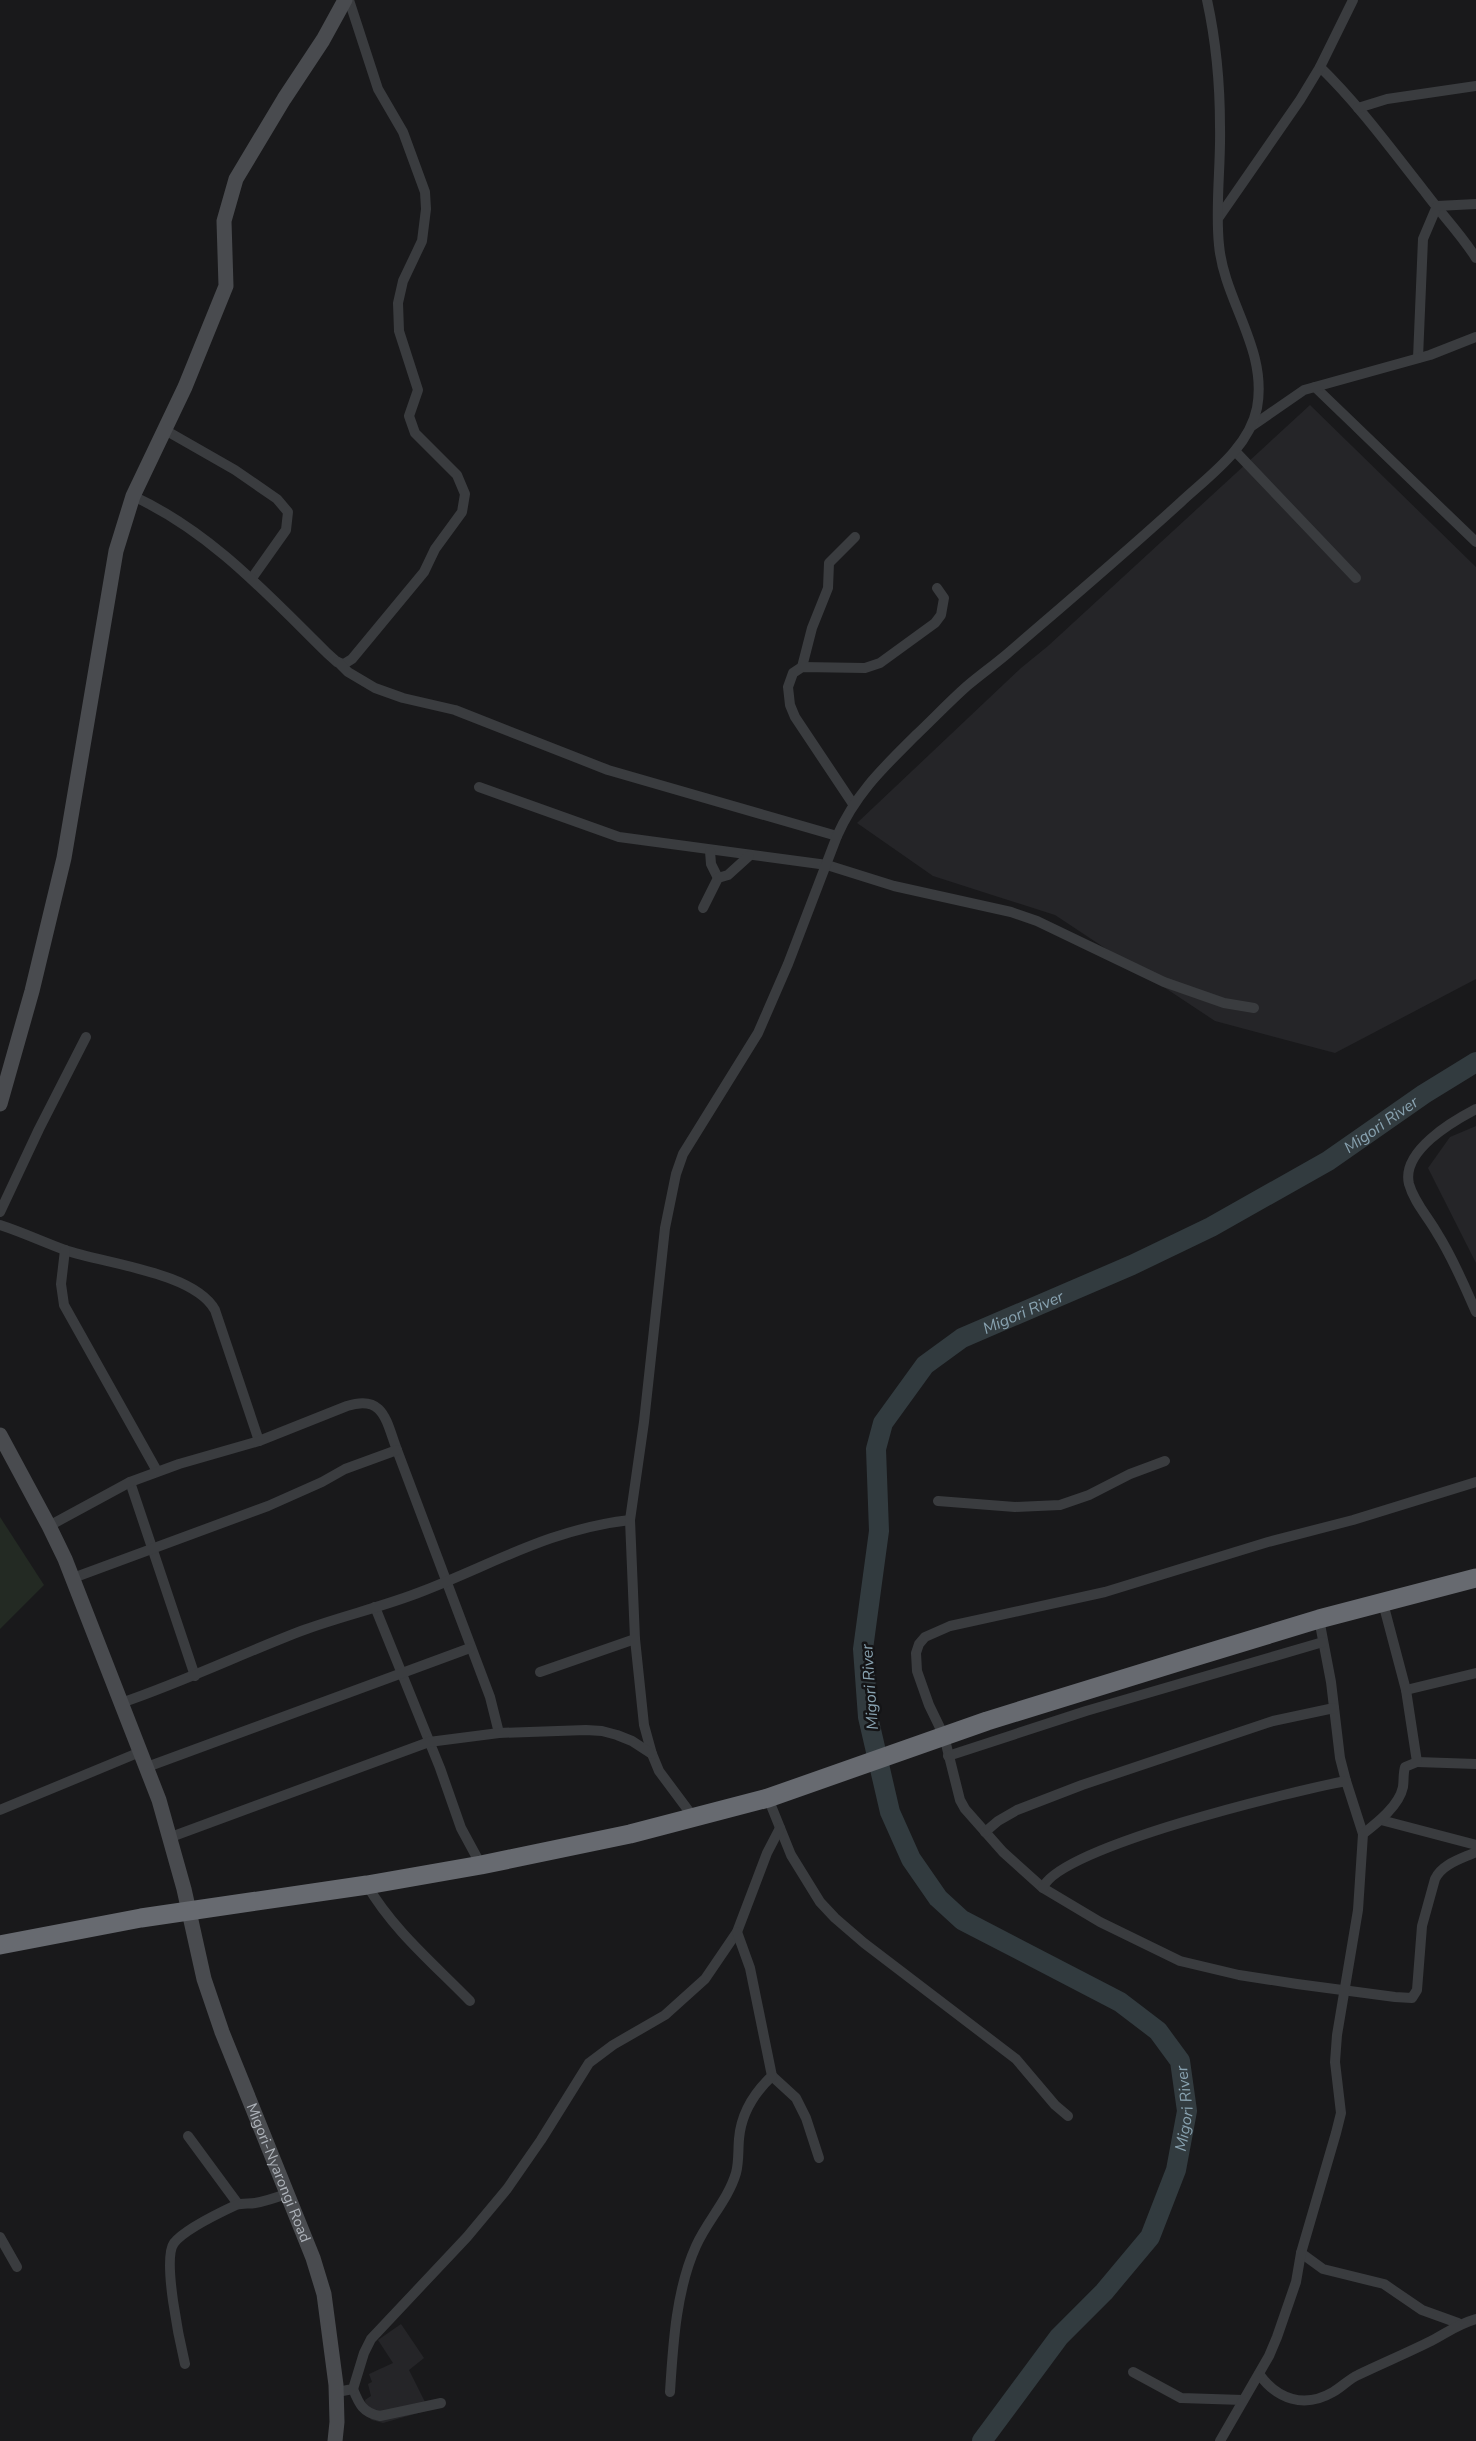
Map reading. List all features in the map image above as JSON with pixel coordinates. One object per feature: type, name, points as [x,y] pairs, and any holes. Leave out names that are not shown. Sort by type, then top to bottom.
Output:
[{"type":"highway","points":[[0,1945],[189,1911],[368,1885],[481,1865],[630,1834],[768,1798],[944,1736],[1319,1619],[1476,1578]]},
{"type":"street","points":[[0,1104],[32,991],[64,858],[116,551],[133,496],[207,338],[226,286],[224,222],[236,179],[347,0]]},
{"type":"street","points":[[337,662],[344,664],[352,659],[424,572],[435,550],[462,512],[465,494],[457,475],[415,433],[409,416],[417,385],[402,344],[399,331],[398,303],[402,281],[422,241],[426,210],[425,192],[403,132],[378,89],[347,0]]},
{"type":"street","points":[[694,1818],[659,1770],[652,1754],[644,1725],[635,1639],[630,1520],[644,1422],[665,1228],[676,1174],[683,1154],[695,1132],[758,1033],[776,994],[837,836],[853,804],[877,774],[968,685],[1157,524],[1235,451],[1252,426],[1257,407],[1259,384],[1249,335],[1221,262],[1219,216],[1220,127],[1216,63],[1207,0]]},
{"type":"street","points":[[1219,216],[1275,139],[1320,67],[1353,0]]},
{"type":"street","points":[[1320,67],[1381,133],[1476,258]]},
{"type":"street","points":[[1358,108],[1387,99],[1476,86]]},
{"type":"street","points":[[1436,206],[1476,204]]},
{"type":"street","points":[[1418,358],[1423,239],[1436,206]]},
{"type":"street","points":[[1252,426],[1295,395],[1315,387],[1455,347],[1476,337]]},
{"type":"street","points":[[1315,387],[1476,542]]},
{"type":"street","points":[[165,430],[235,470],[277,499],[288,512],[286,530],[252,578]]},
{"type":"street","points":[[1235,451],[1356,578]]},
{"type":"street","points":[[133,496],[188,526],[252,578],[348,672],[375,688],[403,698],[455,710],[608,770],[837,836]]},
{"type":"street","points":[[802,667],[812,628],[828,588],[829,563],[855,537]]},
{"type":"street","points":[[853,804],[795,717],[790,705],[788,687],[793,672],[802,667],[864,668],[889,658],[929,628],[941,615],[944,598],[937,588]]},
{"type":"street","points":[[479,788],[620,838],[827,865],[886,884],[986,906],[1037,921],[1164,982],[1224,1003],[1254,1008]]},
{"type":"street","points":[[710,851],[711,864],[718,878]]},
{"type":"street","points":[[703,908],[718,878],[728,875],[749,856]]},
{"type":"street","points":[[0,1212],[39,1129],[86,1037]]},
{"type":"street","points":[[1476,1109],[1446,1126],[1421,1149],[1413,1160],[1408,1181],[1416,1199],[1450,1256],[1476,1312]]},
{"type":"street","points":[[0,1225],[65,1250],[184,1284],[210,1302],[259,1441]]},
{"type":"street","points":[[65,1250],[61,1284],[64,1305],[157,1471]]},
{"type":"street","points":[[49,1526],[130,1482],[157,1471],[259,1441],[324,1414],[366,1402],[372,1403],[381,1411],[397,1450],[490,1697],[499,1733]]},
{"type":"street","name":"Migori-Nyarongi Road","points":[[0,1435],[49,1526],[73,1578],[147,1766],[171,1837],[204,1979],[237,2072],[289,2193],[313,2258],[324,2294],[337,2392],[335,2441]]},
{"type":"street","points":[[73,1578],[268,1506],[322,1482],[345,1469],[397,1450]]},
{"type":"street","points":[[938,1501],[1016,1507],[1060,1505],[1165,1461]]},
{"type":"street","points":[[130,1482],[195,1676]]},
{"type":"street","points":[[1476,1482],[1353,1520],[1268,1542],[1105,1592],[1032,1607],[935,1631],[919,1644],[915,1662],[929,1705],[944,1736],[948,1756],[965,1809],[985,1832],[1019,1868],[1043,1888],[1100,1922],[1180,1961],[1239,1974],[1344,1990],[1395,1997],[1414,1996],[1417,1990],[1422,1926],[1434,1880],[1438,1872],[1444,1867],[1476,1852]]},
{"type":"street","points":[[122,1703],[195,1676],[301,1631],[446,1581],[493,1560],[569,1531],[630,1520]]},
{"type":"street","points":[[1383,1603],[1406,1690],[1417,1762]]},
{"type":"street","points":[[375,1607],[461,1828],[481,1865]]},
{"type":"street","points":[[1220,2441],[1269,2356],[1287,2310],[1341,2113],[1335,2062],[1344,1990],[1358,1910],[1363,1834],[1340,1758],[1334,1708],[1319,1619]]},
{"type":"street","points":[[540,1672],[635,1639]]},
{"type":"street","points":[[948,1756],[1094,1708],[1323,1642]]},
{"type":"street","points":[[147,1766],[470,1648]]},
{"type":"street","points":[[1406,1690],[1476,1673]]},
{"type":"street","points":[[985,1832],[998,1821],[1017,1810],[1099,1779],[1273,1721],[1334,1708]]},
{"type":"street","points":[[171,1837],[429,1742],[499,1733],[548,1730],[602,1731],[632,1741],[652,1754]]},
{"type":"street","points":[[0,1810],[140,1752]]},
{"type":"street","points":[[1363,1834],[1381,1820],[1401,1794],[1405,1767],[1417,1762],[1476,1764]]},
{"type":"street","points":[[1043,1888],[1048,1879],[1058,1871],[1107,1847],[1301,1790],[1346,1781]]},
{"type":"street","points":[[768,1798],[791,1855],[805,1879],[835,1918],[864,1943],[1016,2059],[1055,2105],[1068,2116]]},
{"type":"street","points":[[1381,1820],[1476,1845]]},
{"type":"street","points":[[441,2403],[380,2416],[373,2415],[360,2407],[353,2389],[364,2353],[371,2339],[467,2237],[507,2189],[541,2140],[589,2063],[613,2044],[649,2026],[680,2004],[705,1979],[737,1932],[767,1853],[780,1828]]},
{"type":"street","points":[[368,1885],[375,1899],[414,1945],[470,2001]]},
{"type":"street","points":[[737,1932],[750,1968],[772,2076],[796,2098],[806,2118],[819,2158]]},
{"type":"street","points":[[670,2392],[676,2325],[687,2267],[696,2245],[730,2188],[736,2171],[740,2126],[749,2105],[755,2095],[772,2076]]},
{"type":"street","points":[[188,2136],[238,2204]]},
{"type":"street","points":[[185,2364],[176,2323],[169,2263],[170,2249],[183,2235],[238,2204],[269,2200],[289,2193]]},
{"type":"street","points":[[0,2237],[17,2267]]},
{"type":"street","points":[[1301,2254],[1323,2269],[1384,2284],[1422,2310],[1458,2324]]},
{"type":"street","points":[[1259,2374],[1270,2388],[1282,2397],[1303,2400],[1321,2398],[1332,2393],[1356,2376],[1439,2336],[1458,2324],[1476,2318]]},
{"type":"street","points":[[1133,2372],[1181,2398],[1243,2400]]},
{"type":"street","points":[[337,2392],[353,2389]]},
{"type":"shaded area","points":[[1310,405],[1476,567],[1476,979],[1335,1053],[1215,1021],[1055,915],[933,876],[857,823],[1021,668],[1048,646]]},
{"type":"shaded area","points":[[1476,1126],[1476,1263],[1428,1168],[1450,1137]]},
{"type":"shaded area","points":[[0,1517],[44,1585],[0,1629]]},
{"type":"shaded area","points":[[401,2324],[424,2358],[409,2370],[429,2410],[383,2423],[372,2420],[367,2416],[365,2400],[371,2396],[368,2384],[372,2382],[369,2374],[393,2363],[378,2340]]},
{"type":"waterway","name":"Migori River","points":[[982,2441],[1059,2337],[1104,2292],[1150,2237],[1176,2170],[1187,2111],[1180,2061],[1158,2031],[1120,2002],[962,1920],[938,1898],[911,1859],[890,1812],[868,1717],[863,1649],[879,1531],[876,1449],[883,1423],[925,1365],[962,1338],[1132,1265],[1211,1227],[1328,1161],[1424,1094],[1476,1062]]}]
